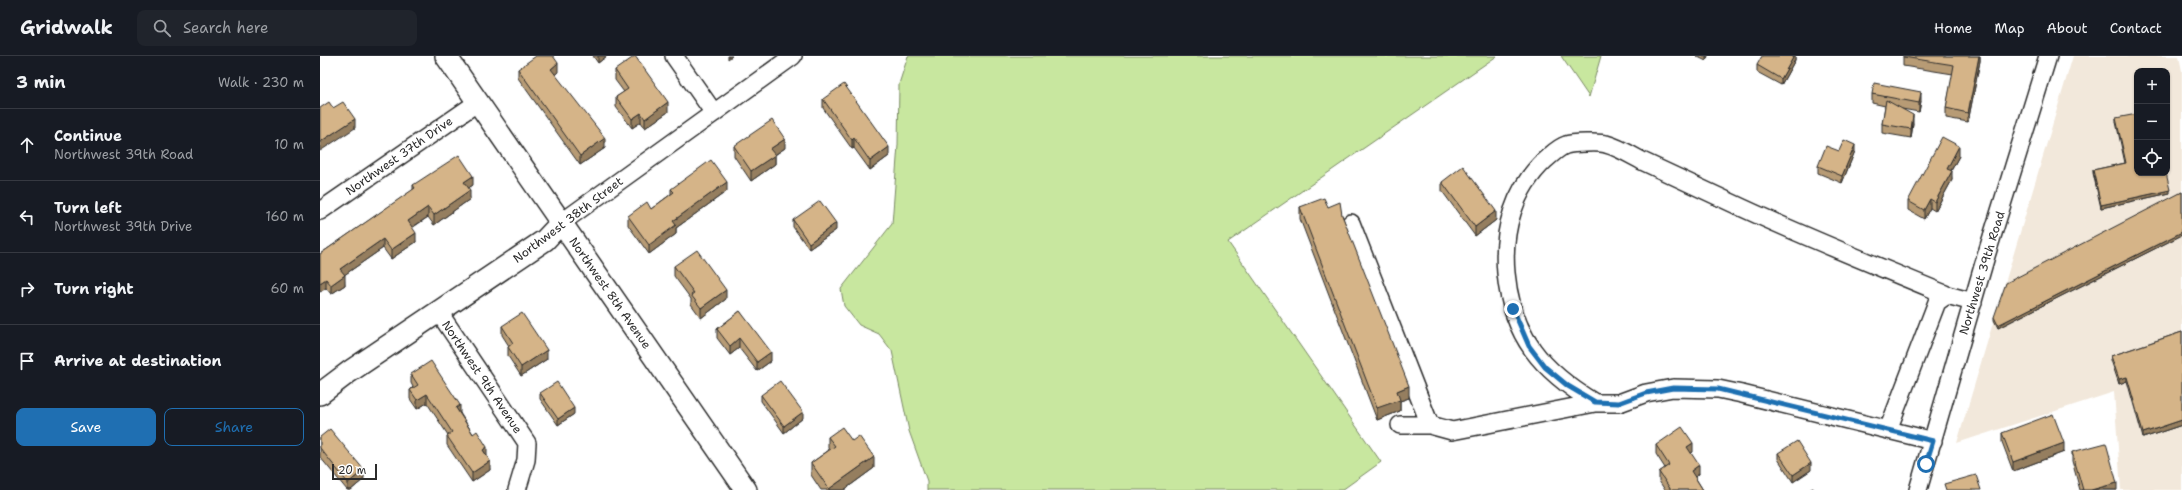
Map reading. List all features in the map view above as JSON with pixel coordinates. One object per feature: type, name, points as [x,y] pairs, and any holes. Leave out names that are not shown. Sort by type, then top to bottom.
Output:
[{"type":"street","name":"Northwest 8th Avenue","points":[[446,56],[746,490]]},
{"type":"street","points":[[674,56],[714,113]]},
{"type":"street","name":"Northwest 38th Street","points":[[320,394],[438,311],[545,240],[561,223],[793,56]]},
{"type":"street","name":"Northwest 39th Road","points":[[1918,490],[1974,302],[1986,256],[2048,56]]},
{"type":"street","name":"Northwest 37th Drive","points":[[320,211],[478,102]]},
{"type":"street","points":[[1595,402],[1568,386],[1545,367],[1529,346],[1513,309],[1507,285],[1505,262],[1511,214],[1521,190],[1536,168],[1550,155],[1566,144],[1605,143],[1783,227],[1947,295],[1974,302]]},
{"type":"street","points":[[1351,223],[1430,425]]},
{"type":"street","points":[[1888,430],[1937,302],[1947,295]]},
{"type":"street","name":"Northwest 9th Avenue","points":[[438,311],[527,444],[526,460],[517,490]]},
{"type":"street","points":[[1400,425],[1430,425],[1452,431],[1595,402],[1619,403],[1646,393],[1673,388],[1718,389],[1933,441]]},
{"type":"shaded area","points":[[2073,56],[2179,56],[2182,71],[2182,490],[2121,490],[2114,392],[1957,443]]},
{"type":"green space","points":[[908,56],[1497,56],[1228,242],[1381,462],[1342,490],[927,490],[927,481],[909,431],[892,351],[879,334],[859,325],[844,306],[841,289],[892,224],[898,145],[899,84]]},
{"type":"green space","points":[[1561,56],[1601,56],[1589,97]]},
{"type":"building","points":[[536,56],[553,56],[558,63],[551,69],[605,138],[580,156],[518,69]]},
{"type":"building","points":[[635,56],[668,102],[645,119],[641,113],[632,119],[616,97],[628,89],[615,70]]},
{"type":"building","points":[[1762,56],[1794,56],[1781,79],[1757,65]]},
{"type":"building","points":[[1903,56],[1979,56],[1968,113],[1946,108],[1954,65]]},
{"type":"building","points":[[1874,83],[1921,92],[1919,103],[1872,94]]},
{"type":"building","points":[[844,84],[889,147],[870,161],[854,138],[852,140],[823,99]]},
{"type":"building","points":[[1886,100],[1913,115],[1911,129],[1882,124]]},
{"type":"building","points":[[329,102],[333,108],[343,102],[355,119],[320,142],[320,108]]},
{"type":"building","points":[[2134,115],[2134,176],[2167,176],[2170,190],[2101,205],[2093,170],[2126,163],[2116,118]]},
{"type":"building","points":[[772,120],[785,139],[770,149],[775,155],[751,171],[734,146]]},
{"type":"building","points":[[1942,137],[1959,146],[1947,169],[1952,171],[1935,202],[1930,199],[1924,210],[1908,201]]},
{"type":"building","points":[[1844,140],[1855,145],[1842,176],[1818,166],[1826,146],[1839,151]]},
{"type":"building","points":[[459,155],[473,176],[464,182],[470,190],[434,215],[428,207],[408,221],[416,233],[391,250],[383,239],[340,269],[345,275],[331,285],[326,279],[320,283],[320,254],[415,188],[413,185]]},
{"type":"building","points":[[711,160],[727,182],[673,221],[676,225],[649,245],[628,216],[647,202],[651,209],[674,192],[671,189]]},
{"type":"building","points":[[1463,166],[1496,211],[1475,227],[1442,182]]},
{"type":"building","points":[[2182,192],[2182,232],[1998,325],[1994,317],[2006,283]]},
{"type":"building","points":[[1324,198],[1328,207],[1340,202],[1342,215],[1409,386],[1397,391],[1400,400],[1377,408],[1300,207]]},
{"type":"building","points":[[820,201],[836,223],[809,243],[793,220]]},
{"type":"building","points":[[697,250],[726,290],[701,308],[691,295],[694,293],[674,266]]},
{"type":"building","points":[[740,311],[771,352],[757,362],[739,338],[730,346],[717,329]]},
{"type":"building","points":[[522,313],[547,350],[521,367],[508,347],[513,343],[502,326]]},
{"type":"building","points":[[2182,332],[2182,420],[2143,433],[2127,377],[2119,379],[2111,356]]},
{"type":"building","points":[[431,361],[460,405],[456,408],[473,434],[477,431],[487,447],[483,450],[490,461],[472,473],[447,436],[452,432],[427,394],[417,400],[410,390],[418,385],[411,374]]},
{"type":"building","points":[[780,381],[803,412],[784,426],[761,395]]},
{"type":"building","points":[[557,382],[574,408],[558,419],[540,393]]},
{"type":"building","points":[[2053,414],[2064,443],[2013,462],[2002,433]]},
{"type":"building","points":[[842,427],[852,441],[859,436],[874,457],[829,489],[811,463],[835,446],[828,437]]},
{"type":"building","points":[[1682,427],[1693,443],[1687,447],[1699,465],[1691,471],[1703,490],[1671,490],[1659,472],[1669,465],[1656,445]]},
{"type":"building","points":[[330,429],[364,470],[348,483],[320,448],[320,437]]},
{"type":"building","points":[[1797,441],[1811,463],[1793,475],[1778,453]]},
{"type":"building","points":[[2106,443],[2117,483],[2091,490],[2083,490],[2072,452]]},
{"type":"building","points":[[1976,475],[1981,490],[1946,490],[1944,484]]},
{"type":"route","points":[[1513,309],[1529,346],[1545,367],[1568,386],[1595,402],[1619,403],[1646,393],[1673,388],[1694,387],[1718,389],[1933,441],[1926,464]]}]
